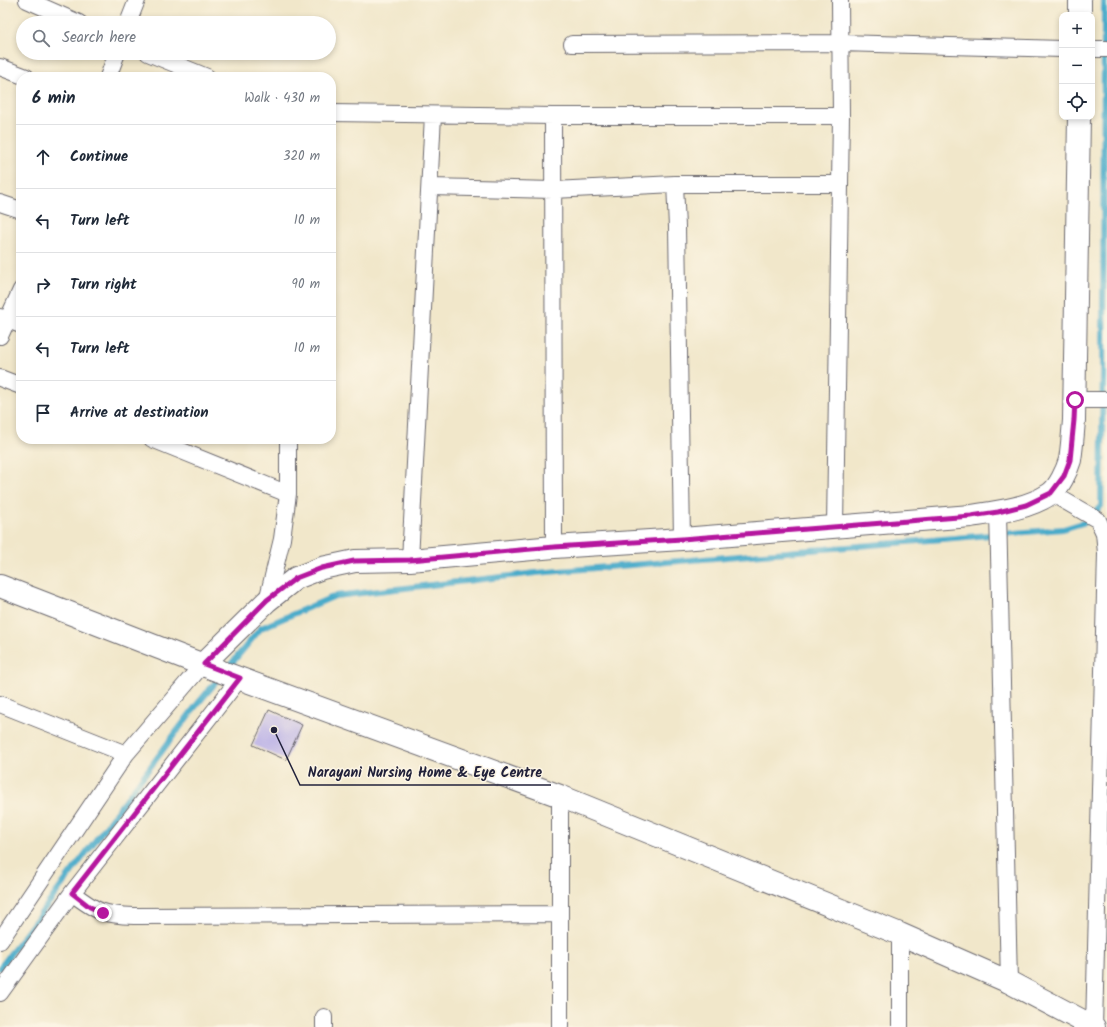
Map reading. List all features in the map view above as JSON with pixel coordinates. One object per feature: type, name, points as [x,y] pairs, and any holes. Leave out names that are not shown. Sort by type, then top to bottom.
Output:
[{"type":"street","points":[[27,0],[63,16]]},
{"type":"street","points":[[131,16],[137,0]]},
{"type":"street","points":[[835,527],[841,116],[840,0]]},
{"type":"street","points":[[1080,0],[1080,12]]},
{"type":"street","points":[[572,44],[840,43],[1059,49]]},
{"type":"street","points":[[1095,49],[1107,49]]},
{"type":"street","points":[[110,72],[114,60]]},
{"type":"street","points":[[165,60],[194,72]]},
{"type":"street","points":[[0,67],[16,73]]},
{"type":"street","points":[[336,113],[553,116],[841,116]]},
{"type":"street","points":[[410,560],[433,114]]},
{"type":"street","points":[[553,116],[554,547]]},
{"type":"street","points":[[0,941],[126,754],[267,600],[296,578],[322,568],[354,561],[410,560],[554,547],[682,539],[971,516],[998,512],[1026,505],[1051,493],[1064,476],[1070,460],[1074,420],[1079,120]]},
{"type":"street","points":[[430,187],[553,190],[675,184],[840,184]]},
{"type":"street","points":[[675,184],[682,539]]},
{"type":"street","points":[[0,203],[16,208]]},
{"type":"street","points":[[0,336],[9,321],[16,303]]},
{"type":"street","points":[[0,378],[16,384]]},
{"type":"street","points":[[1075,400],[1107,400]]},
{"type":"street","points":[[164,444],[288,494]]},
{"type":"street","points":[[267,600],[282,539],[288,494],[288,444]]},
{"type":"street","points":[[0,586],[207,666],[560,796],[900,934],[1009,982],[1094,1027],[1106,626],[1106,553],[1104,533],[1098,520],[1051,493]]},
{"type":"street","points":[[998,512],[1009,982]]},
{"type":"street","points":[[0,993],[72,893],[237,677]]},
{"type":"street","points":[[0,704],[126,754]]},
{"type":"street","points":[[560,796],[560,1027]]},
{"type":"street","points":[[72,893],[90,907],[103,913],[123,916],[560,914]]},
{"type":"street","points":[[900,934],[900,1027]]},
{"type":"building","points":[[269,710],[302,725],[286,760],[253,745]]},
{"type":"waterway","points":[[227,669],[261,628],[335,596],[536,573],[1063,529],[1086,522],[1101,506],[1104,0]]},
{"type":"waterway","points":[[0,968],[195,707],[221,676]]},
{"type":"place","name":"Narayani Nursing Home & Eye Centre","points":[[274,730]]},
{"type":"route","points":[[103,913],[90,907],[72,893],[240,678],[204,664],[267,600],[296,578],[322,568],[354,561],[410,560],[554,547],[682,539],[971,516],[998,512],[1026,505],[1051,493],[1064,476],[1070,460],[1075,400]]}]
